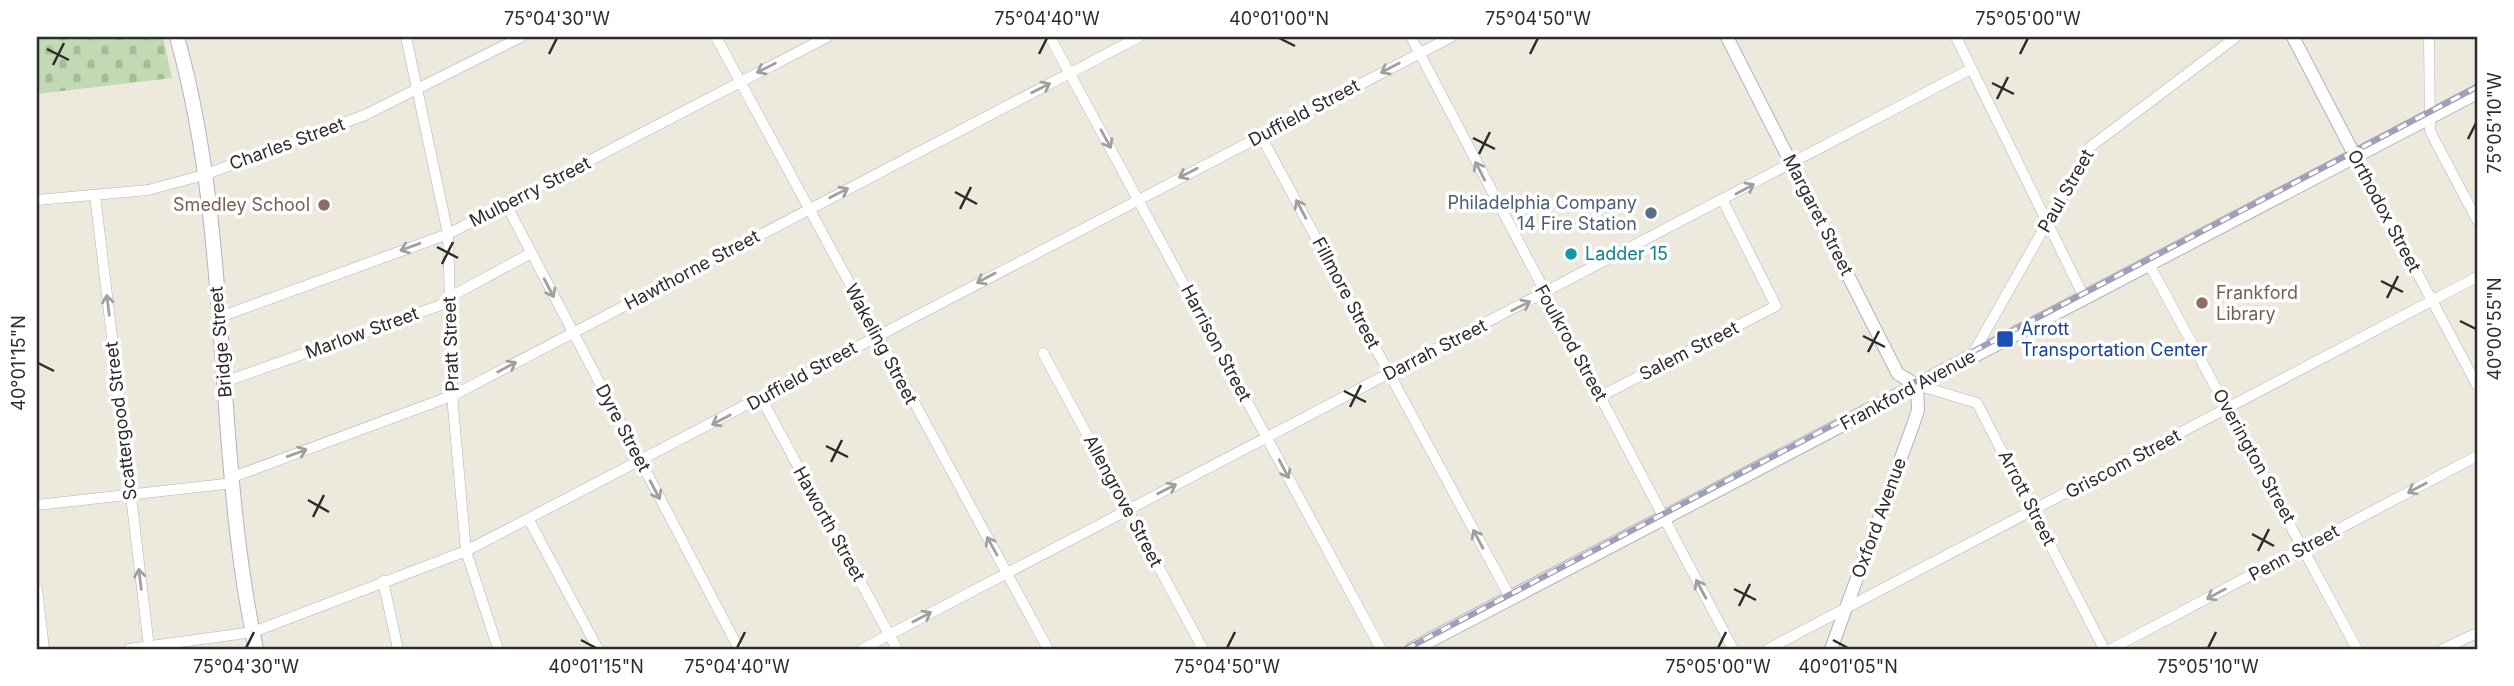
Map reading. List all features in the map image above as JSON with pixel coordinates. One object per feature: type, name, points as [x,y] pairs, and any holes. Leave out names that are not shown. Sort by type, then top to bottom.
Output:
[{"type":"main road","name":"Bridge Street","points":[[177,37],[187,77],[204,175],[234,480],[256,649]]},
{"type":"main road","name":"Frankford Avenue","points":[[1413,649],[2477,92]]},
{"type":"street","name":"Pratt Street","points":[[406,37],[448,234],[453,407],[466,551],[498,649]]},
{"type":"street","name":"Charles Street","points":[[37,200],[148,190],[204,175],[365,115],[521,37]]},
{"type":"street","name":"Wakeling Street","points":[[716,37],[1048,649]]},
{"type":"street","name":"Mulberry Street","points":[[220,317],[448,234],[507,206],[827,37]]},
{"type":"street","name":"Harrison Street","points":[[1050,37],[1381,649]]},
{"type":"street","name":"Hawthorne Street","points":[[37,505],[234,480],[454,395],[1139,37]]},
{"type":"street","name":"Foulkrod Street","points":[[1411,37],[1733,649]]},
{"type":"street","name":"Duffield Street","points":[[129,649],[253,632],[466,551],[1451,37]]},
{"type":"street","name":"Margaret Street","points":[[1727,37],[1898,374],[1917,385]]},
{"type":"street","points":[[1956,37],[2084,297]]},
{"type":"street","name":"Paul Street","points":[[1970,357],[2090,147],[2236,37]]},
{"type":"street","name":"Orthodox Street","points":[[2293,37],[2477,385]]},
{"type":"street","points":[[2429,37],[2430,131],[2477,220]]},
{"type":"street","name":"Darrah Street","points":[[862,649],[1971,69]]},
{"type":"street","name":"Fillmore Street","points":[[1261,136],[1511,599]]},
{"type":"street","name":"Scattergood Street","points":[[95,195],[149,647]]},
{"type":"street","name":"Salem Street","points":[[1601,396],[1776,306],[1723,201]]},
{"type":"street","name":"Dyre Street","points":[[507,206],[739,649]]},
{"type":"street","name":"Marlow Street","points":[[225,382],[442,305],[450,297],[531,253]]},
{"type":"street","name":"Overington Street","points":[[2149,264],[2357,649]]},
{"type":"street","name":"Griscom Street","points":[[1768,649],[2477,277]]},
{"type":"street","name":"Allengrove Street","points":[[1043,353],[1203,649]]},
{"type":"street","name":"Arrott Street","points":[[1917,385],[1977,403],[2104,649]]},
{"type":"street","name":"Oxford Avenue","points":[[1831,649],[1918,410],[1917,385]]},
{"type":"street","name":"Haworth Street","points":[[761,398],[897,649]]},
{"type":"street","name":"Penn Street","points":[[2111,649],[2477,456]]},
{"type":"street","points":[[529,520],[598,649]]},
{"type":"street","points":[[383,582],[398,649]]},
{"type":"street","points":[[37,589],[44,649]]},
{"type":"street","points":[[2443,649],[2477,633]]},
{"type":"green space","points":[[37,37],[163,37],[172,78],[37,94]]},
{"type":"railway","points":[[1406,649],[2477,87]]},
{"type":"place","name":"Smedley School","points":[[324,205]]},
{"type":"place","name":"Philadelphia Company 14 Fire Station","points":[[1651,213]]},
{"type":"place","name":"Ladder 15","points":[[1571,254]]},
{"type":"place","name":"Frankford Library","points":[[2202,303]]},
{"type":"place","name":"Arrott Transportation Center","points":[[2005,339]]}]
